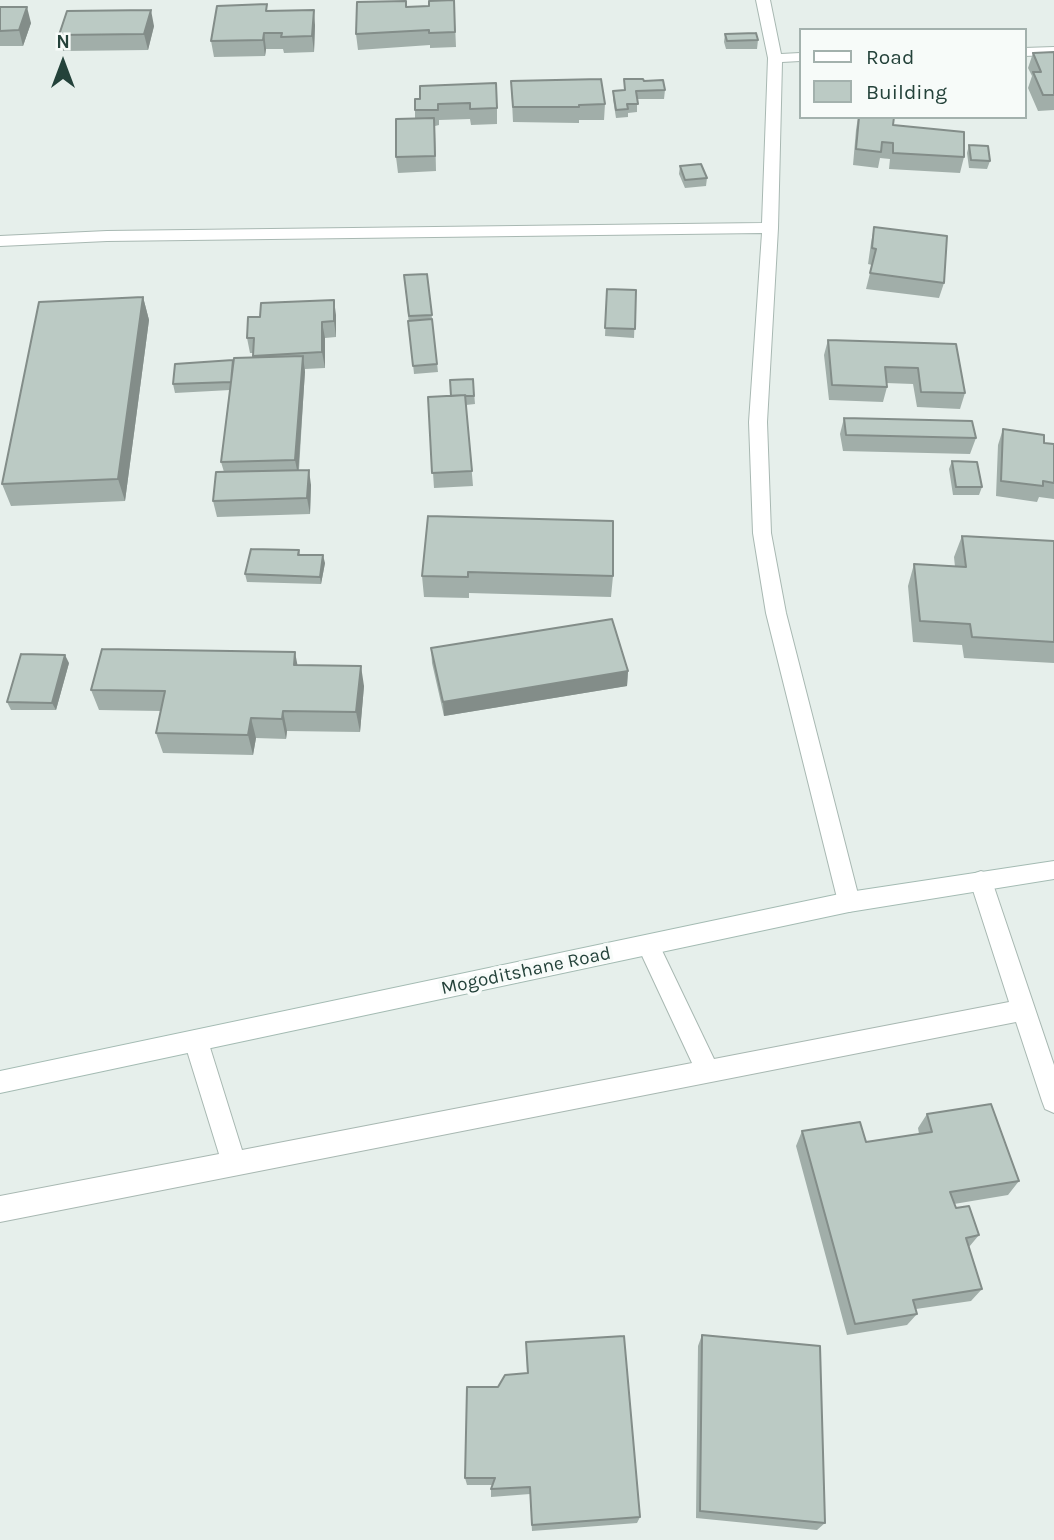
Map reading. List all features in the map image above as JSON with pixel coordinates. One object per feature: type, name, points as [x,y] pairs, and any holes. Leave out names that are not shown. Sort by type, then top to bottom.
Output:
[{"type":"street","points":[[763,0],[775,58],[770,228],[758,422],[762,533],[776,613],[849,902]]},
{"type":"street","points":[[1026,52],[1054,51]]},
{"type":"street","points":[[775,58],[799,57]]},
{"type":"street","points":[[0,241],[107,236],[770,228]]},
{"type":"street","name":"Mogoditshane Road","points":[[0,1082],[849,902],[1054,870]]},
{"type":"street","points":[[981,881],[1054,1101]]},
{"type":"street","points":[[648,945],[708,1071]]},
{"type":"street","points":[[0,1209],[1024,1010]]},
{"type":"street","points":[[196,1041],[234,1163]]},
{"type":"building","points":[[454,0],[455,32],[429,33],[429,30],[356,34],[357,2],[406,1],[406,7],[429,6],[429,1]]},
{"type":"building","points":[[267,4],[266,11],[314,10],[312,36],[281,37],[282,33],[264,33],[263,40],[211,41],[217,6]]},
{"type":"building","points":[[0,7],[27,7],[19,30],[0,31]]},
{"type":"building","points":[[151,10],[144,34],[59,35],[67,11]]},
{"type":"building","points":[[756,33],[758,40],[727,41],[725,34]]},
{"type":"building","points":[[1054,52],[1054,95],[1043,95],[1033,72],[1041,72],[1033,53]]},
{"type":"building","points":[[601,79],[605,104],[579,107],[513,107],[511,81]]},
{"type":"building","points":[[624,79],[663,80],[665,90],[636,91],[638,104],[627,104],[628,109],[616,110],[613,91],[625,90]]},
{"type":"building","points":[[496,83],[497,108],[470,109],[470,103],[438,104],[438,110],[415,110],[415,99],[420,99],[420,86]]},
{"type":"building","points":[[434,118],[435,156],[396,157],[396,119]]},
{"type":"building","points":[[859,119],[894,119],[893,125],[964,132],[964,157],[893,153],[893,143],[882,142],[881,152],[856,149]]},
{"type":"building","points":[[969,145],[988,146],[990,161],[971,160]]},
{"type":"building","points":[[701,164],[707,178],[685,180],[680,166]]},
{"type":"building","points":[[874,227],[947,236],[944,283],[870,273],[876,249],[872,248]]},
{"type":"building","points":[[427,274],[432,315],[409,316],[404,275]]},
{"type":"building","points":[[607,289],[636,290],[635,329],[605,328]]},
{"type":"building","points":[[143,297],[118,479],[2,484],[39,302]]},
{"type":"building","points":[[334,300],[334,321],[322,322],[322,352],[253,356],[254,338],[247,338],[248,317],[260,317],[261,303]]},
{"type":"building","points":[[432,319],[437,364],[413,366],[408,321]]},
{"type":"building","points":[[828,340],[956,344],[965,393],[921,392],[918,368],[885,367],[887,387],[832,385]]},
{"type":"building","points":[[303,356],[295,460],[221,462],[234,358]]},
{"type":"building","points":[[233,360],[231,382],[173,384],[175,364]]},
{"type":"building","points":[[473,379],[474,396],[451,396],[450,380]]},
{"type":"building","points":[[465,395],[472,471],[432,473],[428,397]]},
{"type":"building","points":[[844,418],[972,421],[976,438],[846,435]]},
{"type":"building","points":[[1003,429],[1044,435],[1044,443],[1054,444],[1054,483],[1043,481],[1043,486],[1001,481]]},
{"type":"building","points":[[952,461],[977,462],[982,487],[956,487]]},
{"type":"building","points":[[309,470],[307,498],[213,501],[216,472]]},
{"type":"building","points":[[428,516],[613,521],[613,576],[468,572],[468,577],[422,576]]},
{"type":"building","points":[[962,536],[1054,541],[1054,642],[972,637],[970,624],[920,621],[914,564],[966,567]]},
{"type":"building","points":[[251,549],[299,550],[298,555],[323,555],[320,577],[245,574]]},
{"type":"building","points":[[612,619],[628,671],[443,702],[431,648]]},
{"type":"building","points":[[102,649],[295,652],[294,665],[361,666],[356,712],[283,711],[282,719],[251,718],[248,735],[156,733],[165,691],[91,690]]},
{"type":"building","points":[[21,654],[65,655],[52,703],[7,702]]},
{"type":"building","points":[[991,1104],[1019,1181],[950,1192],[956,1208],[969,1206],[979,1235],[966,1238],[982,1289],[913,1300],[917,1314],[855,1324],[802,1131],[860,1122],[866,1142],[932,1132],[927,1114]]},
{"type":"building","points":[[702,1335],[820,1346],[825,1523],[700,1511]]},
{"type":"building","points":[[624,1336],[640,1517],[532,1525],[530,1487],[491,1489],[495,1478],[465,1478],[467,1387],[498,1387],[505,1375],[528,1373],[526,1342]]}]
